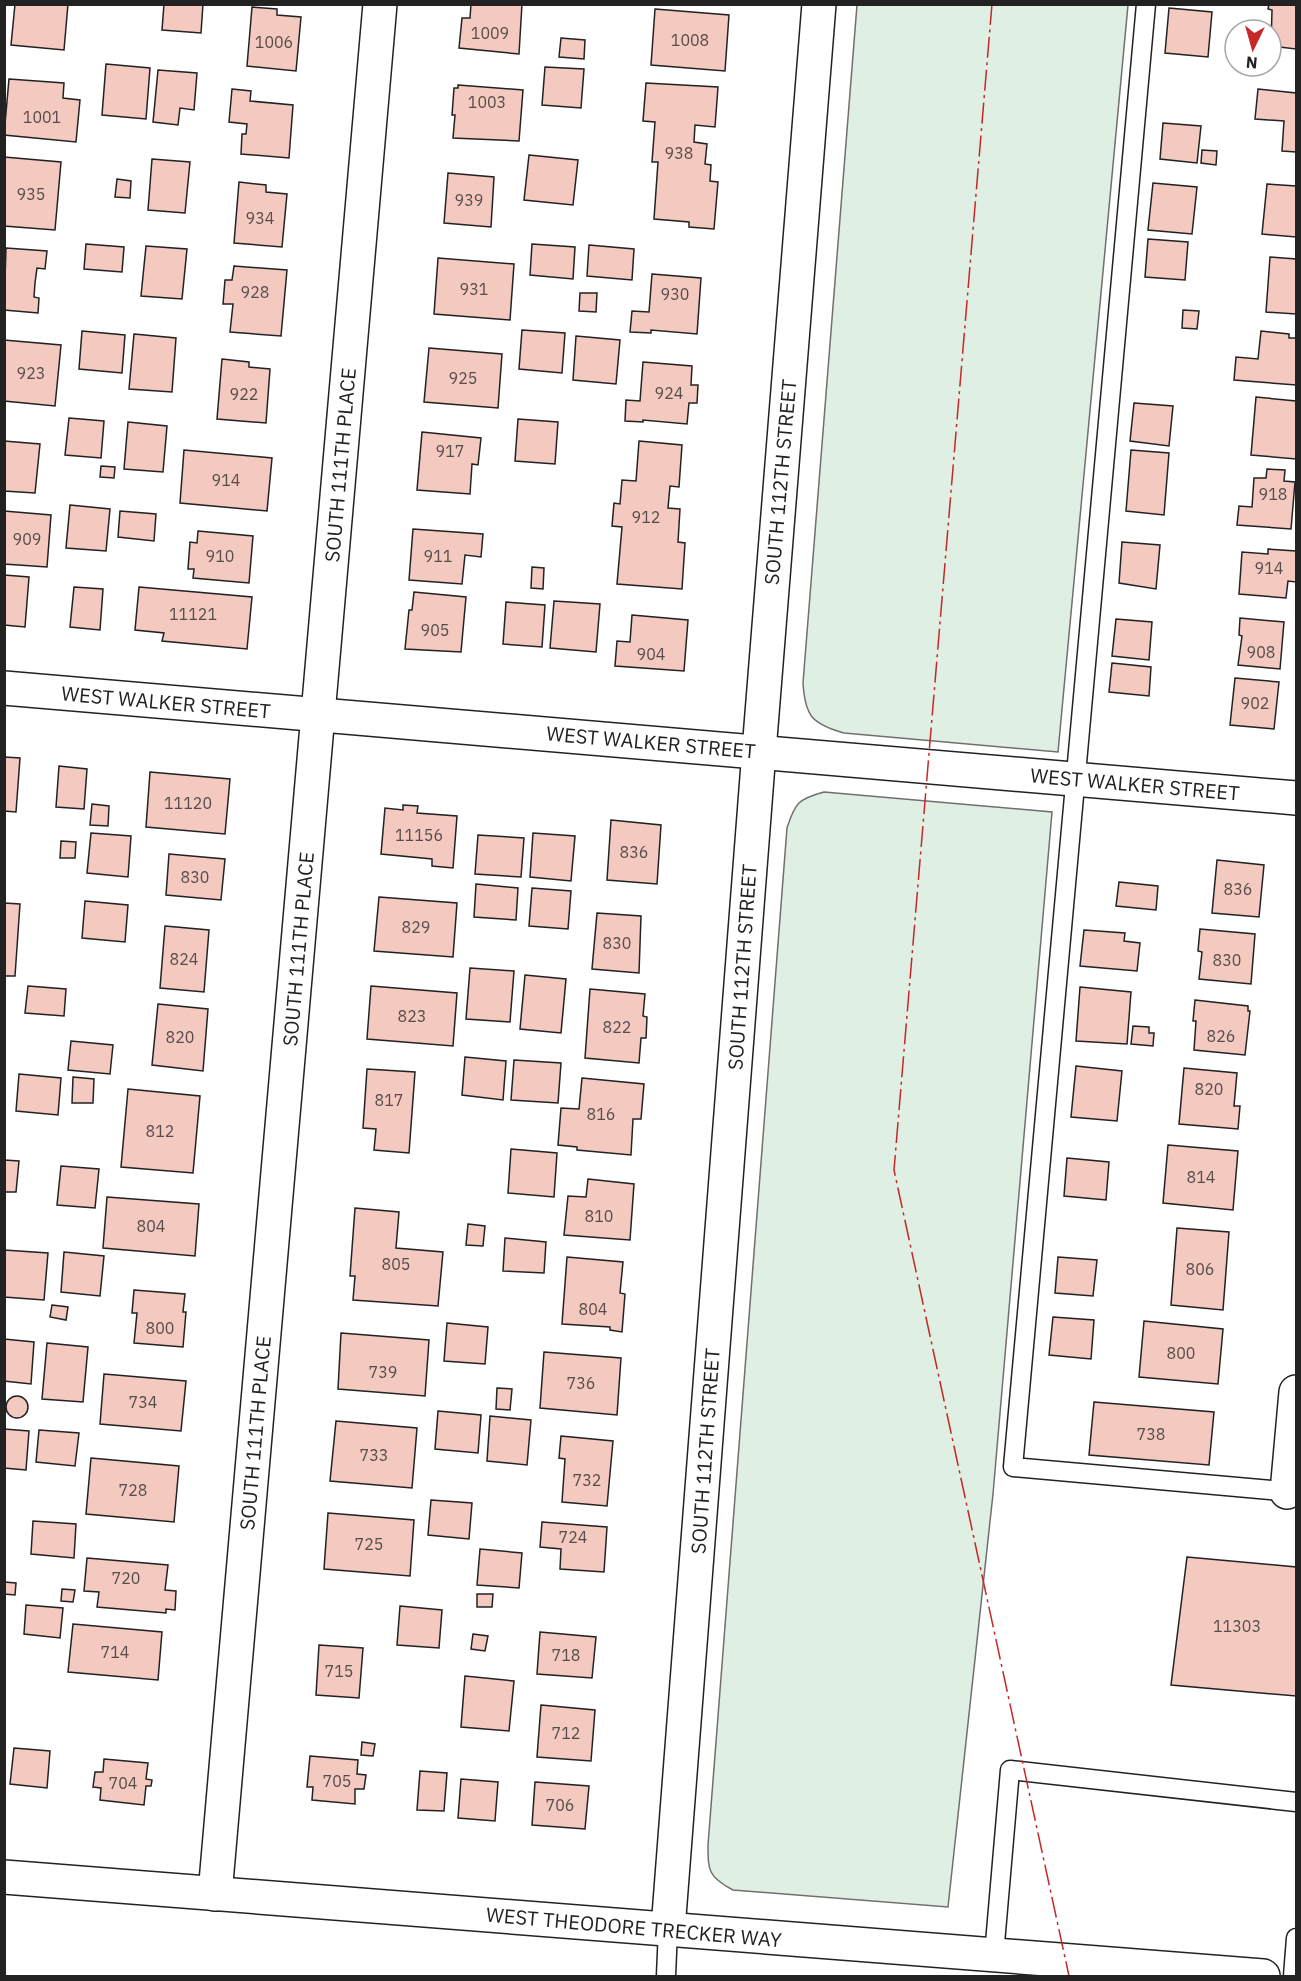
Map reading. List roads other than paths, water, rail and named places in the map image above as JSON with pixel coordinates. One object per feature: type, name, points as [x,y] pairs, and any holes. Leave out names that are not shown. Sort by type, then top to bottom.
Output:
[{"type":"street","name":"SOUTH 111TH PLACE","points":[[215,1894],[380,4]]},
{"type":"street","name":"SOUTH 112TH STREET","points":[[668,1929],[819,4]]},
{"type":"street","name":"WEST WALKER STREET","points":[[4,688],[1296,798]]},
{"type":"street","points":[[1292,1492],[1296,1392]]},
{"type":"street","name":"WEST THEODORE TRECKER WAY","points":[[4,1877],[1263,1977]]},
{"type":"lane","points":[[1146,4],[1013,1467],[1292,1492]]},
{"type":"lane","points":[[994,1955],[1010,1770],[1296,1802]]},
{"type":"lane","points":[[666,1977],[668,1929]]},
{"type":"lane","points":[[1293,1977],[1296,1938]]}]
